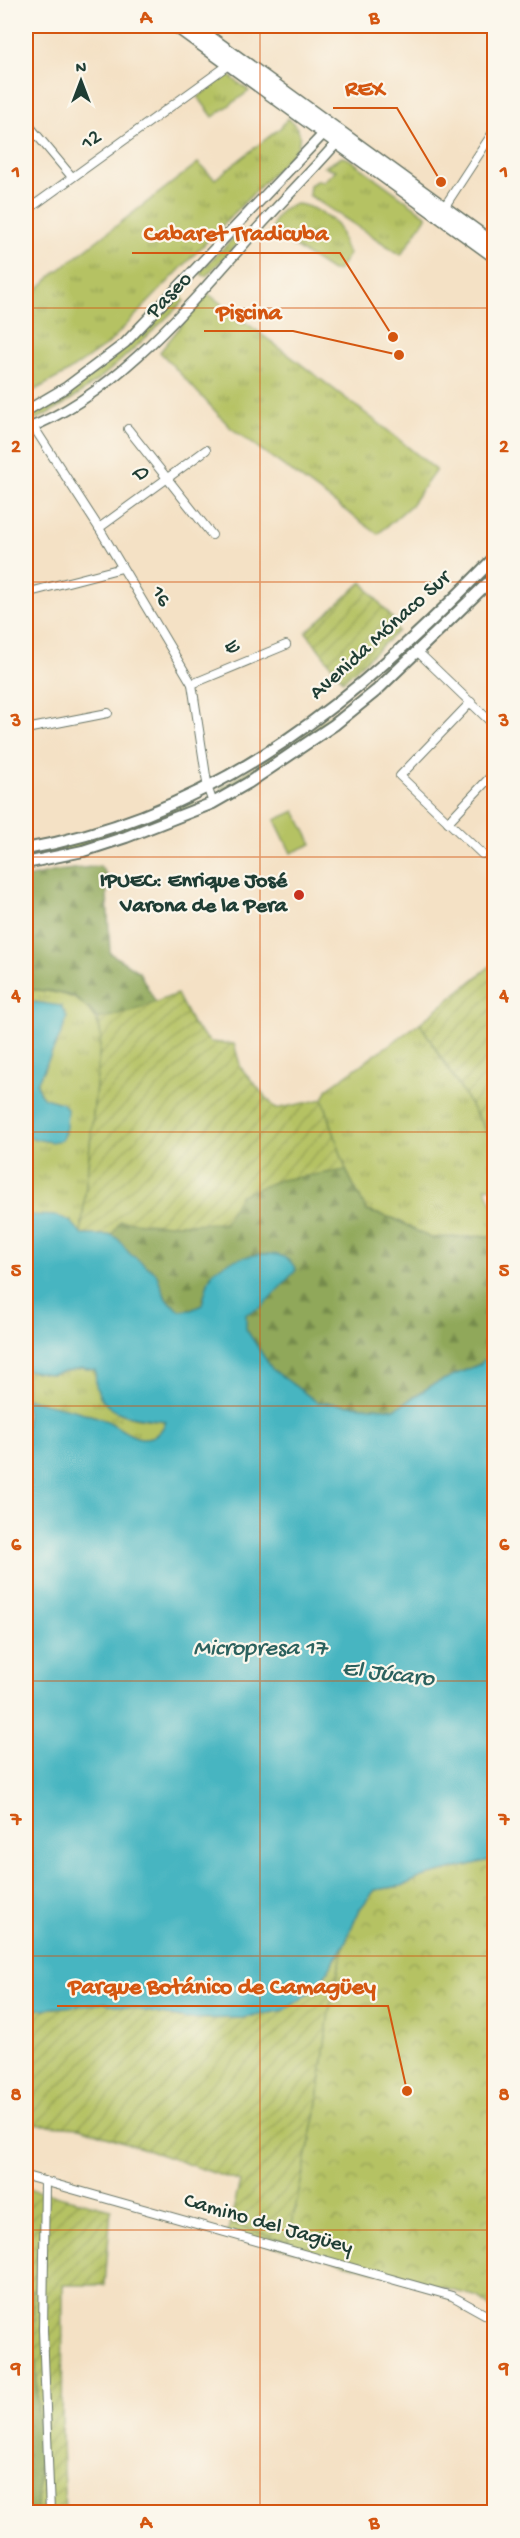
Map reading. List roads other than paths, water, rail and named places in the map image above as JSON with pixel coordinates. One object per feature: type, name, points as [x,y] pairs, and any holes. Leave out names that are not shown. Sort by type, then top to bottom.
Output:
[{"type":"main road","points":[[176,26],[233,60]]},
{"type":"main road","points":[[194,26],[233,60],[441,211],[495,256]]},
{"type":"main road","points":[[441,211],[495,244]]},
{"type":"main road","name":"Avenida Mónaco Sur","points":[[26,863],[126,837],[213,803],[248,783],[334,726],[418,652],[493,569]]},
{"type":"main road","name":"Avenida Mónaco Sur","points":[[26,849],[68,841],[130,821],[208,789],[246,767],[300,732],[364,683],[493,569]]},
{"type":"street","name":"12","points":[[26,211],[233,60]]},
{"type":"street","points":[[26,122],[72,177]]},
{"type":"street","name":"Paseo","points":[[26,411],[65,388],[117,349],[184,283],[328,129]]},
{"type":"street","points":[[441,211],[495,131]]},
{"type":"street","name":"Paseo","points":[[29,428],[64,410],[112,378],[153,342],[200,295],[341,139]]},
{"type":"street","points":[[184,283],[200,295]]},
{"type":"street","name":"16","points":[[29,428],[99,528],[192,684],[208,789],[213,803]]},
{"type":"street","points":[[128,429],[212,535]]},
{"type":"street","name":"D","points":[[99,528],[206,450]]},
{"type":"street","points":[[26,593],[122,568]]},
{"type":"street","name":"E","points":[[192,684],[286,645]]},
{"type":"street","points":[[418,652],[495,725]]},
{"type":"street","points":[[471,702],[400,776],[482,854]]},
{"type":"street","points":[[26,729],[108,713]]},
{"type":"street","points":[[448,822],[495,773]]},
{"type":"street","name":"Camino del Jagüey","points":[[26,2176],[452,2296],[495,2321]]},
{"type":"street","points":[[45,2181],[43,2330],[50,2512]]},
{"type":"water","points":[[26,1001],[61,1006],[67,1017],[37,1083],[39,1092],[44,1098],[62,1103],[67,1108],[66,1127],[62,1140],[50,1142],[26,1137]]},
{"type":"water","name":"Micropresa 17","points":[[26,1215],[51,1215],[64,1218],[82,1235],[112,1235],[129,1253],[156,1273],[166,1299],[180,1311],[191,1310],[202,1305],[210,1277],[221,1266],[240,1258],[261,1254],[280,1256],[288,1260],[296,1270],[262,1307],[246,1314],[246,1329],[272,1369],[317,1402],[395,1409],[434,1384],[480,1364],[494,1350],[494,1859],[422,1877],[402,1886],[375,1890],[359,1910],[344,1945],[317,1988],[285,2010],[243,2018],[186,2019],[106,2003],[26,2009],[26,1398],[97,1417],[141,1438],[157,1434],[166,1421],[126,1415],[108,1406],[97,1389],[95,1370],[82,1368],[50,1374],[26,1370]]},
{"type":"place","name":"REX","points":[[441,182]]},
{"type":"place","name":"Cabaret Tradicuba","points":[[393,337]]},
{"type":"place","name":"Piscina","points":[[399,355]]},
{"type":"place","name":"IPUEC: Enrique José Varona de la Pera","points":[[299,895]]},
{"type":"place","name":"Parque Botánico de Camagüey","points":[[407,2091]]},
{"type":"water label","name":"El Júcaro","points":[[388,1675]]}]
